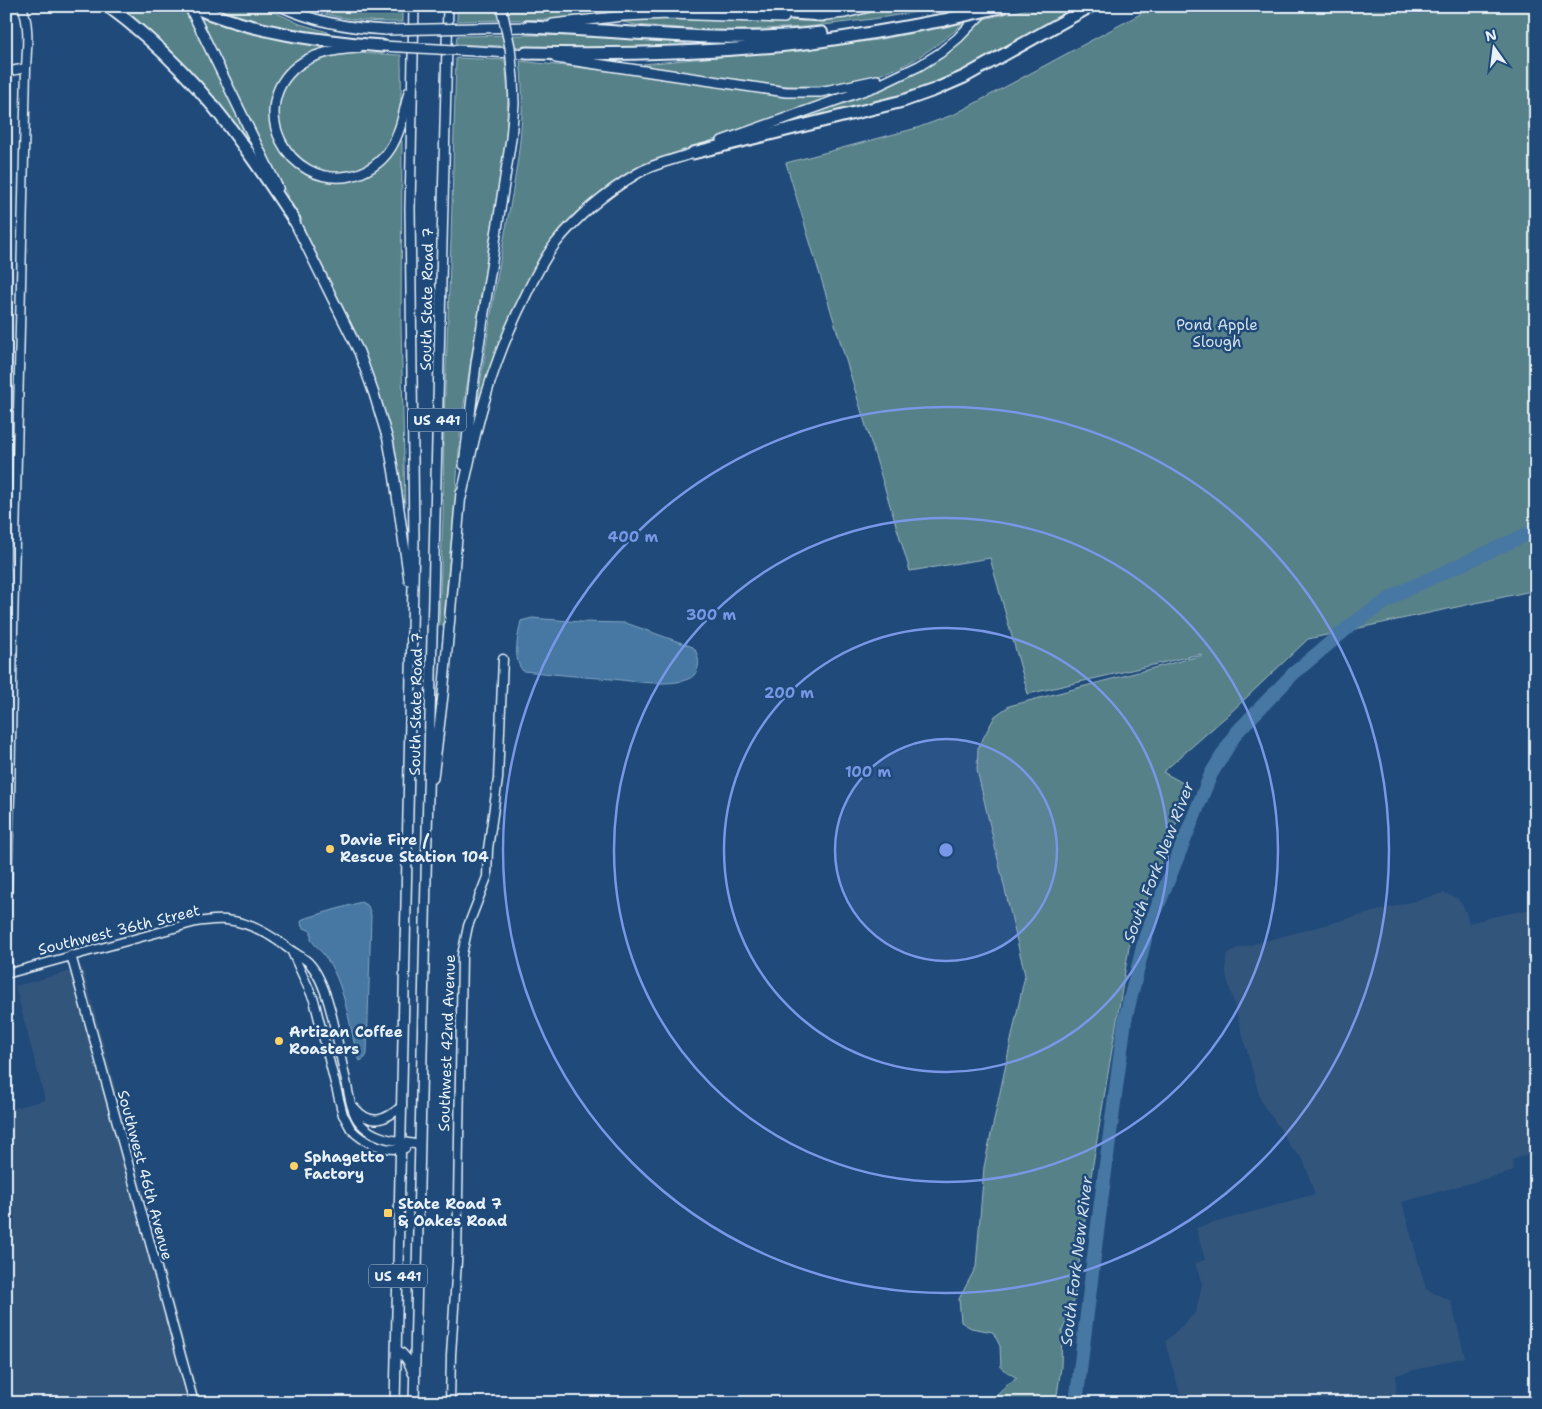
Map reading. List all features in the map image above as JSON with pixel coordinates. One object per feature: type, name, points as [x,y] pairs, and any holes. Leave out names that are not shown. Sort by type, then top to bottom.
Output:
[{"type":"highway","points":[[108,6],[157,46],[193,82],[245,148],[294,220]]},
{"type":"highway","points":[[190,6],[237,22],[290,35],[382,46]]},
{"type":"highway","points":[[738,6],[763,11],[822,15]]},
{"type":"highway","points":[[526,53],[652,53],[788,45],[830,40],[944,20],[1005,6]]},
{"type":"highway","points":[[693,153],[894,103],[934,90],[964,77],[1090,6]]},
{"type":"highway","points":[[527,27],[711,37],[765,37],[827,33],[944,20]]},
{"type":"main road","points":[[190,6],[359,352],[388,440],[413,608]]},
{"type":"main road","points":[[280,6],[296,14],[339,25],[386,30],[527,27],[623,16],[668,14],[792,18],[845,12],[874,6]]},
{"type":"main road","name":"South State Road 7","points":[[396,1403],[413,608],[414,474],[410,208],[414,6]]},
{"type":"main road","name":"South State Road 7","points":[[414,1403],[448,6]]},
{"type":"main road","points":[[427,834],[443,695],[460,498],[474,383],[511,139],[514,79],[510,47],[501,6]]},
{"type":"main road","points":[[460,498],[484,399],[500,354],[538,270],[554,245],[575,221],[596,202],[640,172],[879,85],[919,66],[940,54],[989,6]]},
{"type":"main road","points":[[413,77],[398,134],[381,161],[368,170],[341,178],[326,177],[312,172],[288,154],[280,139],[275,123],[274,109],[278,94],[290,72],[298,65],[326,52],[349,48],[382,46],[526,53],[786,92],[820,92],[841,89],[902,74]]},
{"type":"main road","points":[[396,1350],[407,1359],[415,1378]]},
{"type":"street","points":[[6,915],[28,35],[25,13],[22,6]]},
{"type":"street","points":[[6,72],[26,68]]},
{"type":"street","name":"Southwest 42nd Avenue","points":[[450,1403],[457,1262],[462,955],[468,926],[486,877],[498,779],[503,659]]},
{"type":"street","name":"Southwest 36th Street","points":[[7,974],[70,955],[196,922],[226,920],[250,926],[271,936],[309,962],[317,974],[328,1002],[352,1105],[359,1122],[384,1138],[401,1145]]},
{"type":"street","points":[[6,949],[7,974]]},
{"type":"street","name":"Southwest 36th Street","points":[[292,952],[314,1000],[343,1115],[352,1130],[363,1139],[379,1146],[420,1145]]},
{"type":"street","name":"Southwest 46th Avenue","points":[[70,955],[194,1403]]},
{"type":"street","points":[[320,1021],[325,1023],[335,1034]]},
{"type":"street","points":[[352,1105],[360,1114],[372,1120],[386,1117],[402,1106]]},
{"type":"shaded area","points":[[532,618],[626,623],[693,647],[698,660],[697,669],[692,677],[671,683],[640,682],[523,671],[517,654],[518,633],[521,621]]},
{"type":"shaded area","points":[[1444,893],[1457,898],[1464,907],[1469,923],[1536,908],[1536,1152],[1512,1160],[1514,1171],[1402,1202],[1426,1289],[1451,1301],[1465,1357],[1396,1375],[1396,1403],[1183,1403],[1165,1342],[1196,1312],[1202,1284],[1195,1263],[1205,1260],[1196,1228],[1315,1194],[1303,1159],[1291,1148],[1260,1098],[1226,975],[1226,955],[1235,949]]},
{"type":"shaded area","points":[[361,902],[368,906],[371,915],[367,1054],[360,1061],[345,1003],[331,965],[311,940],[311,931],[302,927],[301,922],[303,919]]},
{"type":"shaded area","points":[[83,968],[201,1403],[6,1403],[6,1110],[45,1100],[15,986]]},
{"type":"green space","points":[[115,6],[183,7],[260,155],[257,156],[219,105]]},
{"type":"green space","points":[[195,6],[327,44],[328,48],[304,57],[290,67],[279,81],[276,89],[277,142],[281,151],[297,168],[307,174],[328,181],[349,179],[397,146],[400,140],[402,141],[401,324],[405,506],[403,506],[387,424],[357,335]]},
{"type":"green space","points":[[208,6],[262,6],[300,24],[328,32],[329,36],[253,21]]},
{"type":"green space","points":[[299,6],[402,6],[402,22],[350,19],[324,14]]},
{"type":"green space","points":[[457,6],[718,6],[728,8],[728,12],[646,10],[553,19],[457,21]]},
{"type":"green space","points":[[890,6],[955,6],[806,27],[721,31],[636,25],[618,21],[620,19],[665,17],[804,21],[854,15]]},
{"type":"green space","points":[[1041,6],[1082,6],[982,62],[936,85],[885,101],[770,130],[773,127],[894,83],[917,72],[955,45],[983,19]]},
{"type":"green space","name":"Pond Apple Slough","points":[[1155,6],[1536,6],[1536,590],[1308,639],[1229,714],[1163,772],[1190,787],[1129,947],[1091,1176],[1073,1307],[1062,1331],[1061,1367],[1056,1403],[990,1403],[1006,1385],[1017,1378],[1001,1368],[1000,1346],[993,1332],[971,1328],[961,1322],[959,1299],[976,1267],[984,1167],[1025,975],[977,770],[978,748],[995,716],[1009,706],[1203,655],[1200,654],[1028,694],[990,558],[910,571],[786,163],[917,128],[955,114]]},
{"type":"green space","points":[[964,23],[912,61],[881,74],[849,82],[817,86],[785,86],[752,83],[655,68],[643,64],[877,40]]},
{"type":"green space","points":[[457,36],[583,36],[686,43],[687,46],[569,49],[456,44]]},
{"type":"green space","points":[[354,53],[401,55],[399,115],[395,130],[379,156],[360,169],[331,173],[307,165],[290,148],[280,126],[280,101],[291,79],[315,61]]},
{"type":"green space","points":[[456,58],[505,60],[508,94],[506,137],[461,423],[443,626],[439,625]]},
{"type":"green space","points":[[520,61],[683,79],[832,93],[844,92],[844,94],[653,160],[617,180],[575,213],[541,254],[513,314],[478,413],[476,413],[491,311],[515,180],[521,133],[522,85]]},
{"type":"waterway","name":"South Fork New River","points":[[1076,1403],[1125,1020],[1146,935],[1211,774],[1236,733],[1294,673],[1356,621],[1401,592],[1536,530]]},
{"type":"place","name":"Davie Fire / Rescue Station 104","points":[[330,849]]},
{"type":"place","name":"Artizan Coffee Roasters","points":[[279,1041]]},
{"type":"place","name":"Sphagetto Factory","points":[[294,1166]]},
{"type":"place","name":"State Road 7 & Oakes Road","points":[[388,1213]]}]
